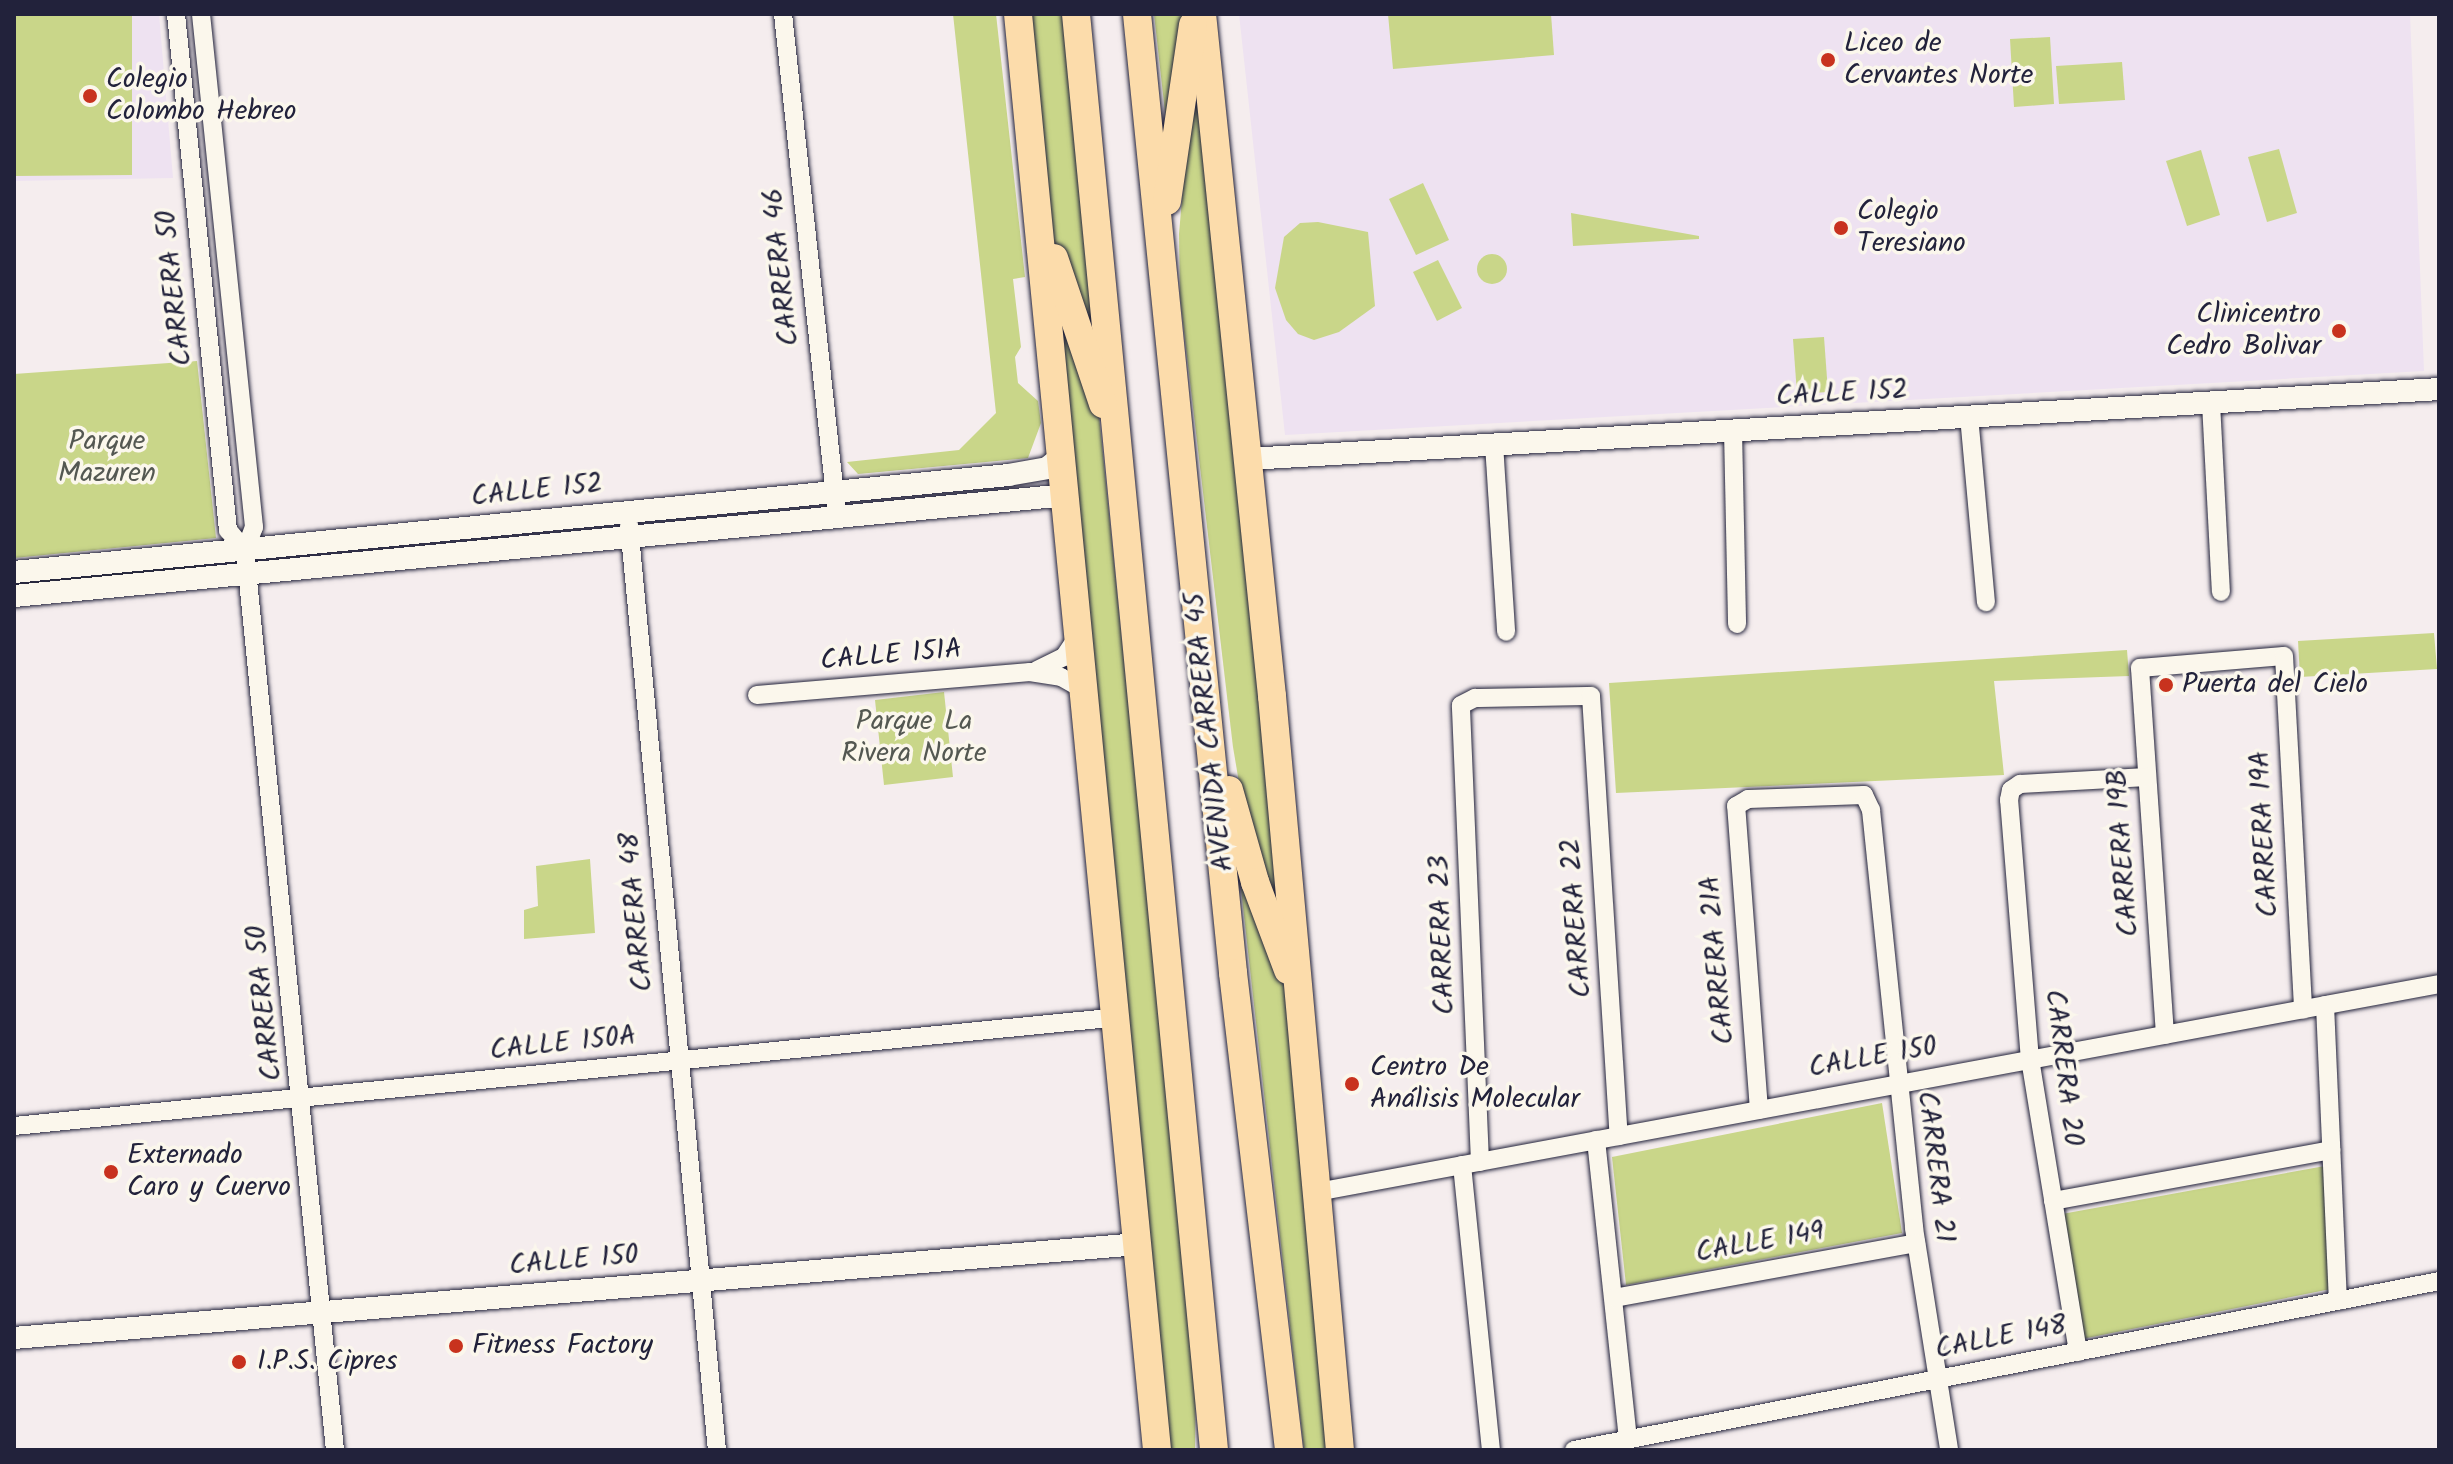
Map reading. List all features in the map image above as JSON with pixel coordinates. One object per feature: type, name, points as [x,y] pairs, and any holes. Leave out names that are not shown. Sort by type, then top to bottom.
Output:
[{"type":"highway","points":[[1018,14],[1119,1017],[1157,1450]]},
{"type":"highway","points":[[1076,14],[1214,1450]]},
{"type":"highway","name":"AVENIDA CARRERA 45","points":[[1137,14],[1207,705],[1289,1450]]},
{"type":"highway","points":[[1161,245],[1195,14]]},
{"type":"highway","points":[[1202,14],[1248,459],[1340,1450]]},
{"type":"highway","points":[[1037,207],[1120,459]]},
{"type":"highway","points":[[1207,705],[1255,882],[1301,1013]]},
{"type":"highway","points":[[1204,1450],[1209,1406]]},
{"type":"street","name":"CARRERA 50","points":[[176,14],[228,530],[245,550]]},
{"type":"street","name":"CARRERA 50","points":[[201,14],[254,527],[245,550],[303,1098],[335,1450]]},
{"type":"street","name":"CARRERA 46","points":[[783,14],[836,503]]},
{"type":"street","name":"CALLE 152","points":[[1248,459],[2439,389]]},
{"type":"street","points":[[2211,403],[2221,592]]},
{"type":"street","points":[[1969,416],[1986,602]]},
{"type":"street","points":[[1733,430],[1737,624]]},
{"type":"street","points":[[1494,444],[1506,632]]},
{"type":"street","name":"CALLE 152","points":[[14,596],[630,535],[1025,473],[1062,456]]},
{"type":"street","name":"CALLE 152","points":[[14,572],[627,512],[1066,495]]},
{"type":"street","name":"CARRERA 48","points":[[627,512],[717,1450]]},
{"type":"street","name":"CALLE 151A","points":[[1030,672],[1064,657],[1080,633]]},
{"type":"street","name":"CARRERA 19A","points":[[2140,668],[2284,656],[2303,1009]]},
{"type":"street","name":"CARRERA 19B","points":[[2140,668],[2165,1035]]},
{"type":"street","name":"CALLE 151A","points":[[757,695],[1030,672],[1061,677],[1086,691]]},
{"type":"street","name":"CARRERA 23","points":[[1491,1450],[1471,1163],[1461,705],[1475,698],[1591,696]]},
{"type":"street","name":"CARRERA 22","points":[[1591,696],[1619,1136]]},
{"type":"street","name":"CARRERA 20","points":[[2078,1352],[2030,1060],[2011,790],[2020,784],[2147,777]]},
{"type":"street","name":"CARRERA 21A","points":[[1759,1110],[1736,806],[1748,799],[1864,795]]},
{"type":"street","name":"CARRERA 21","points":[[1864,795],[1871,810],[1896,1085],[1916,1243],[1949,1450]]},
{"type":"street","name":"CALLE 150","points":[[1317,1192],[2439,984]]},
{"type":"street","points":[[2325,1005],[2338,1301]]},
{"type":"street","name":"CALLE 150A","points":[[14,1126],[1119,1017]]},
{"type":"street","points":[[1596,1140],[1628,1439]]},
{"type":"street","points":[[2053,1201],[2331,1150]]},
{"type":"street","name":"CALLE 149","points":[[1614,1298],[1916,1243]]},
{"type":"street","name":"CALLE 150","points":[[14,1338],[1138,1244]]},
{"type":"street","name":"CALLE 148","points":[[1574,1450],[2439,1281]]},
{"type":"shaded area","name":"Colegio Colombo Hebreo","points":[[14,14],[159,14],[173,178],[14,181]]},
{"type":"shaded area","name":"Colegio Teresiano","points":[[1239,14],[2410,14],[2424,371],[1285,435]]},
{"type":"green space","name":"Colegio Colombo Hebreo","points":[[14,14],[132,14],[132,175],[14,176]]},
{"type":"green space","points":[[953,14],[996,14],[1025,277],[1013,279],[1021,347],[1015,357],[1018,383],[1038,401],[1041,423],[1028,458],[858,474],[847,462],[959,450],[996,413]]},
{"type":"green space","points":[[1024,14],[1064,14],[1100,345],[1091,346],[1045,219]]},
{"type":"green space","points":[[1154,14],[1185,14],[1167,130]]},
{"type":"green space","points":[[1388,14],[1551,14],[1554,55],[1393,69]]},
{"type":"green space","points":[[2050,37],[2054,104],[2014,107],[2010,39]]},
{"type":"green space","points":[[1195,47],[1285,947],[1247,830],[1233,747],[1180,297],[1179,234]]},
{"type":"green space","points":[[2122,62],[2125,100],[2059,104],[2056,66]]},
{"type":"green space","points":[[2279,149],[2297,213],[2267,222],[2248,157]]},
{"type":"green space","points":[[2201,150],[2220,215],[2187,226],[2166,161]]},
{"type":"green space","points":[[1423,183],[1449,240],[1416,255],[1389,199]]},
{"type":"green space","points":[[1571,213],[1699,236],[1699,239],[1573,246]]},
{"type":"green space","points":[[1318,222],[1368,232],[1375,306],[1339,332],[1314,340],[1298,334],[1286,320],[1275,288],[1284,237],[1300,223]]},
{"type":"green space","points":[[1492,254],[1503,258],[1507,269],[1503,280],[1492,284],[1481,280],[1477,269],[1481,258]]},
{"type":"green space","points":[[1438,260],[1462,308],[1437,321],[1413,272]]},
{"type":"green space","points":[[1056,295],[1097,396],[1196,1369],[1195,1450],[1165,1450]]},
{"type":"green space","points":[[1824,337],[1828,392],[1797,394],[1793,339]]},
{"type":"green space","name":"Parque Mazuren","points":[[197,361],[216,538],[14,558],[14,374]]},
{"type":"green space","points":[[202,563],[203,572],[14,590],[14,581]]},
{"type":"green space","points":[[2434,633],[2437,669],[2300,677],[2298,641]]},
{"type":"green space","points":[[2127,650],[2129,676],[1994,681],[2004,775],[1616,793],[1609,683]]},
{"type":"green space","name":"Parque La Rivera Norte","points":[[944,692],[953,777],[884,785],[875,700]]},
{"type":"green space","points":[[590,859],[595,933],[524,939],[524,910],[538,906],[536,866]]},
{"type":"green space","points":[[1240,880],[1286,989],[1331,1450],[1304,1450]]},
{"type":"green space","points":[[1882,1103],[1902,1233],[1626,1285],[1612,1157]]},
{"type":"green space","points":[[2325,1166],[2331,1289],[2082,1339],[2062,1214]]},
{"type":"place","name":"Liceo de Cervantes Norte","points":[[1828,60]]},
{"type":"place","name":"Colegio Colombo Hebreo","points":[[90,96]]},
{"type":"place","name":"Colegio Teresiano","points":[[1841,228]]},
{"type":"place","name":"Clinicentro Cedro Bolivar","points":[[2339,331]]},
{"type":"place","name":"Puerta del Cielo","points":[[2166,685]]},
{"type":"place","name":"Centro De Análisis Molecular","points":[[1352,1084]]},
{"type":"place","name":"Externado Caro y Cuervo","points":[[111,1172]]},
{"type":"place","name":"Fitness Factory","points":[[456,1346]]},
{"type":"place","name":"I.P.S. Cipres","points":[[239,1362]]}]
